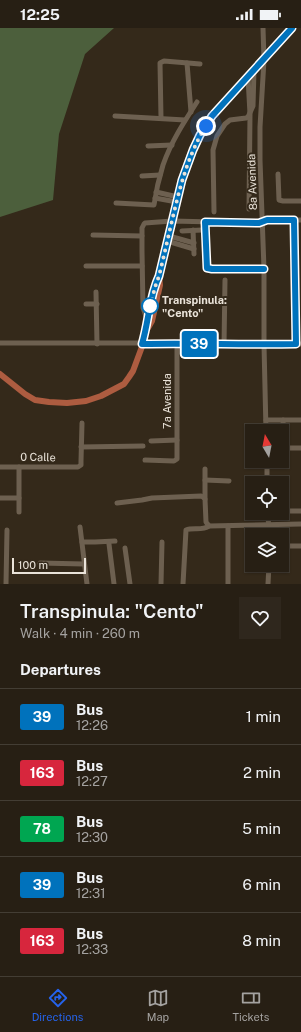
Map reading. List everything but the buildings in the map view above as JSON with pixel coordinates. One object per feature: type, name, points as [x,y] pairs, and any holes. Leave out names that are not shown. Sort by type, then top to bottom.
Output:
[{"type":"main road","points":[[0,374],[34,400],[49,402],[68,403],[86,401],[101,396],[124,384],[133,371],[146,331],[147,320],[182,180],[200,135],[212,116],[292,28]]},
{"type":"main road","points":[[146,331],[152,321],[159,292],[159,276]]},
{"type":"street","name":"8a Avenida","points":[[263,28],[264,60],[260,127],[260,160],[263,221],[266,424]]},
{"type":"street","points":[[161,118],[160,63],[164,61],[200,64]]},
{"type":"street","points":[[187,63],[190,112]]},
{"type":"street","points":[[214,212],[213,150],[216,136],[230,120],[246,118],[250,114],[253,106],[254,70]]},
{"type":"street","points":[[248,77],[250,114],[250,209]]},
{"type":"street","points":[[116,203],[154,205],[163,164],[185,120],[198,102]]},
{"type":"street","points":[[115,116],[185,120]]},
{"type":"street","points":[[148,146],[172,145]]},
{"type":"street","points":[[278,174],[279,200],[301,201]]},
{"type":"street","points":[[142,176],[160,175]]},
{"type":"street","points":[[156,195],[177,200]]},
{"type":"street","points":[[147,320],[143,308],[142,266],[142,236],[143,226],[145,223],[172,221],[259,223],[267,220],[301,220]]},
{"type":"street","points":[[0,343],[177,343],[224,345],[298,344],[294,220]]},
{"type":"street","points":[[205,222],[207,268],[264,269]]},
{"type":"street","points":[[168,239],[194,248],[193,230]]},
{"type":"street","points":[[182,231],[202,230]]},
{"type":"street","points":[[93,235],[142,236]]},
{"type":"street","points":[[86,266],[142,266]]},
{"type":"street","points":[[224,345],[225,280]]},
{"type":"street","points":[[96,292],[97,344]]},
{"type":"street","points":[[86,304],[97,304]]},
{"type":"street","name":"7a Avenida","points":[[145,460],[177,460],[177,343]]},
{"type":"street","points":[[266,420],[301,420]]},
{"type":"street","points":[[283,420],[284,447],[301,448]]},
{"type":"street","points":[[82,423],[81,447],[143,446]]},
{"type":"street","points":[[150,441],[177,440]]},
{"type":"street","name":"0 Calle","points":[[0,467],[77,468],[81,465],[81,447]]},
{"type":"street","points":[[19,467],[19,512]]},
{"type":"street","points":[[205,469],[206,522],[209,526]]},
{"type":"street","points":[[205,480],[229,481]]},
{"type":"street","points":[[117,503],[152,498],[183,496],[201,496],[205,499]]},
{"type":"street","points":[[0,498],[19,498]]},
{"type":"street","points":[[289,511],[301,511]]},
{"type":"street","points":[[268,520],[268,528]]},
{"type":"street","points":[[183,584],[186,530],[205,529],[209,526],[301,524]]},
{"type":"street","points":[[228,526],[228,584]]},
{"type":"street","points":[[80,527],[87,584]]},
{"type":"street","points":[[6,584],[7,530]]},
{"type":"street","points":[[82,542],[115,540]]},
{"type":"street","points":[[160,584],[162,542]]},
{"type":"street","points":[[109,544],[114,584]]},
{"type":"street","points":[[289,546],[301,546]]},
{"type":"street","points":[[125,548],[130,584]]},
{"type":"street","points":[[40,563],[84,564]]},
{"type":"street","points":[[268,572],[268,584]]},
{"type":"green space","points":[[0,28],[114,28],[85,54],[59,134],[53,200],[0,217]]},
{"type":"bus line","name":"39","points":[[264,269],[208,269],[205,222],[259,223],[267,220],[294,220],[296,344],[142,344],[182,180],[200,135],[212,116],[292,28]]},
{"type":"place","name":"Transpinula: \"Cento\"","points":[[150,306]]},
{"type":"route","points":[[150,306],[159,276],[182,180],[193,150],[206,126]]}]
